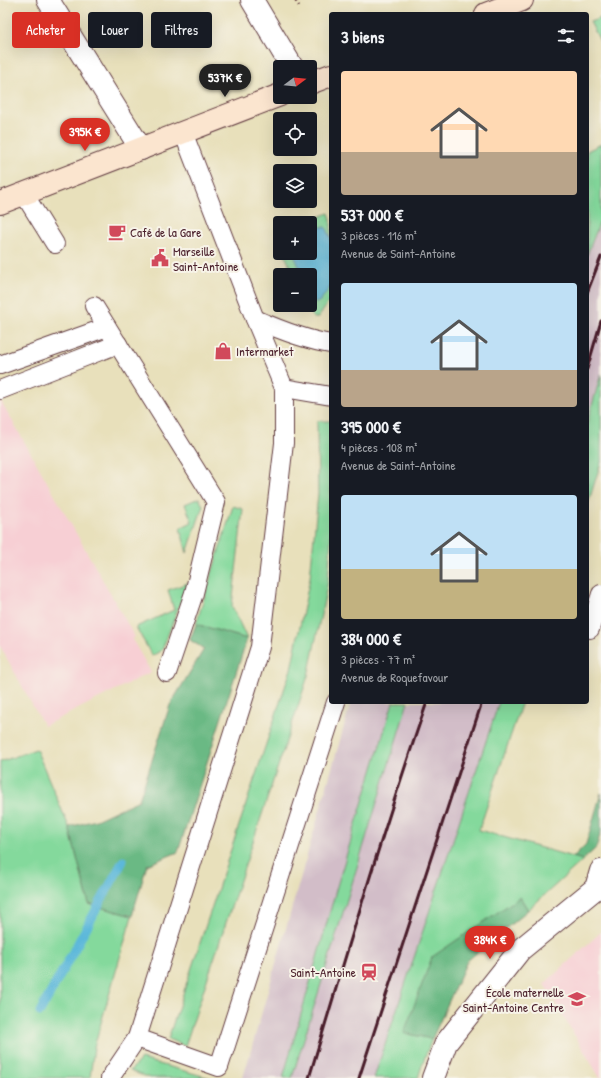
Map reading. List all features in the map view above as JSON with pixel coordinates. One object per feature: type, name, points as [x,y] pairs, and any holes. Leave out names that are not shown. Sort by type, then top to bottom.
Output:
[{"type":"street","points":[[48,0],[141,149]]},
{"type":"street","points":[[252,0],[288,60]]},
{"type":"street","points":[[497,12],[522,0]]},
{"type":"street","points":[[317,80],[329,76]]},
{"type":"street","points":[[0,203],[273,97]]},
{"type":"street","points":[[433,1078],[446,1043],[520,950],[596,888],[601,871]]},
{"type":"lane","points":[[110,1078],[137,1038],[260,647],[284,443],[284,388],[183,132]]},
{"type":"lane","points":[[24,194],[55,244]]},
{"type":"lane","points":[[94,306],[216,502],[194,592],[167,673]]},
{"type":"lane","points":[[256,319],[282,331],[329,344]]},
{"type":"lane","points":[[0,365],[107,326]]},
{"type":"lane","points":[[0,390],[118,344]]},
{"type":"lane","points":[[284,388],[329,396]]},
{"type":"lane","points":[[590,629],[601,594]]},
{"type":"lane","points":[[137,1038],[219,1067],[335,704]]},
{"type":"path","points":[[296,0],[299,6]]},
{"type":"shaded area","points":[[601,219],[601,374],[589,415],[589,250]]},
{"type":"shaded area","points":[[0,401],[135,637],[132,639],[151,672],[44,726],[0,646]]},
{"type":"shaded area","points":[[350,704],[498,704],[374,1078],[243,1078]]},
{"type":"shaded area","name":"École maternelle Saint-Antoine Centre","points":[[601,932],[601,1078],[600,1078],[544,984]]},
{"type":"green space","points":[[601,18],[601,43],[590,22]]},
{"type":"green space","points":[[601,144],[601,219],[589,250],[589,150]]},
{"type":"green space","points":[[329,213],[329,302],[318,318],[313,318],[310,312],[317,312],[317,268],[291,268],[287,260],[317,260],[317,218]]},
{"type":"green space","points":[[601,374],[601,462],[589,501],[589,416]]},
{"type":"green space","points":[[317,421],[329,421],[328,582],[308,676],[185,1046],[168,1039],[291,669],[310,578],[318,494]]},
{"type":"green space","points":[[199,498],[203,506],[187,553],[180,528],[192,522],[185,504]]},
{"type":"green space","points":[[233,506],[243,509],[232,606],[247,639],[196,624]]},
{"type":"green space","points":[[188,583],[162,650],[152,656],[136,627],[174,610],[168,590]]},
{"type":"green space","points":[[196,624],[247,639],[178,852],[147,865],[132,916],[89,904],[69,827],[96,820],[139,800],[170,705],[204,649],[190,640]]},
{"type":"green space","points":[[392,704],[407,704],[292,1078],[283,1078],[338,883]]},
{"type":"green space","points":[[498,704],[521,704],[479,830],[583,860],[528,910],[520,897],[405,1033],[432,1039],[418,1078],[374,1078]]},
{"type":"green space","points":[[36,749],[69,827],[89,904],[132,916],[94,1047],[90,1078],[0,1078],[0,762]]},
{"type":"green space","points":[[601,793],[601,832],[596,848],[583,860],[573,857],[586,844]]},
{"type":"green space","points":[[520,897],[528,910],[467,961],[432,1039],[404,1033],[432,957]]},
{"type":"green space","points":[[141,1059],[210,1078],[150,1078],[130,1071]]},
{"type":"water","points":[[325,227],[329,234],[329,289],[320,301],[317,302],[317,268],[300,268],[296,260],[317,260],[317,228]]},
{"type":"waterway","points":[[40,1012],[123,861]]},
{"type":"railway","points":[[589,288],[601,257]]},
{"type":"railway","points":[[589,362],[601,321]]},
{"type":"railway","points":[[309,1078],[381,842],[426,704]]},
{"type":"railway","points":[[359,1078],[481,704]]},
{"type":"place","name":"Café de la Gare","points":[[117,232]]},
{"type":"place","name":"Marseille Saint-Antoine","points":[[160,258]]},
{"type":"place","name":"Intermarket","points":[[223,351]]},
{"type":"place","name":"Saint-Antoine","points":[[369,972]]},
{"type":"place","name":"École maternelle Saint-Antoine Centre","points":[[577,999]]}]
